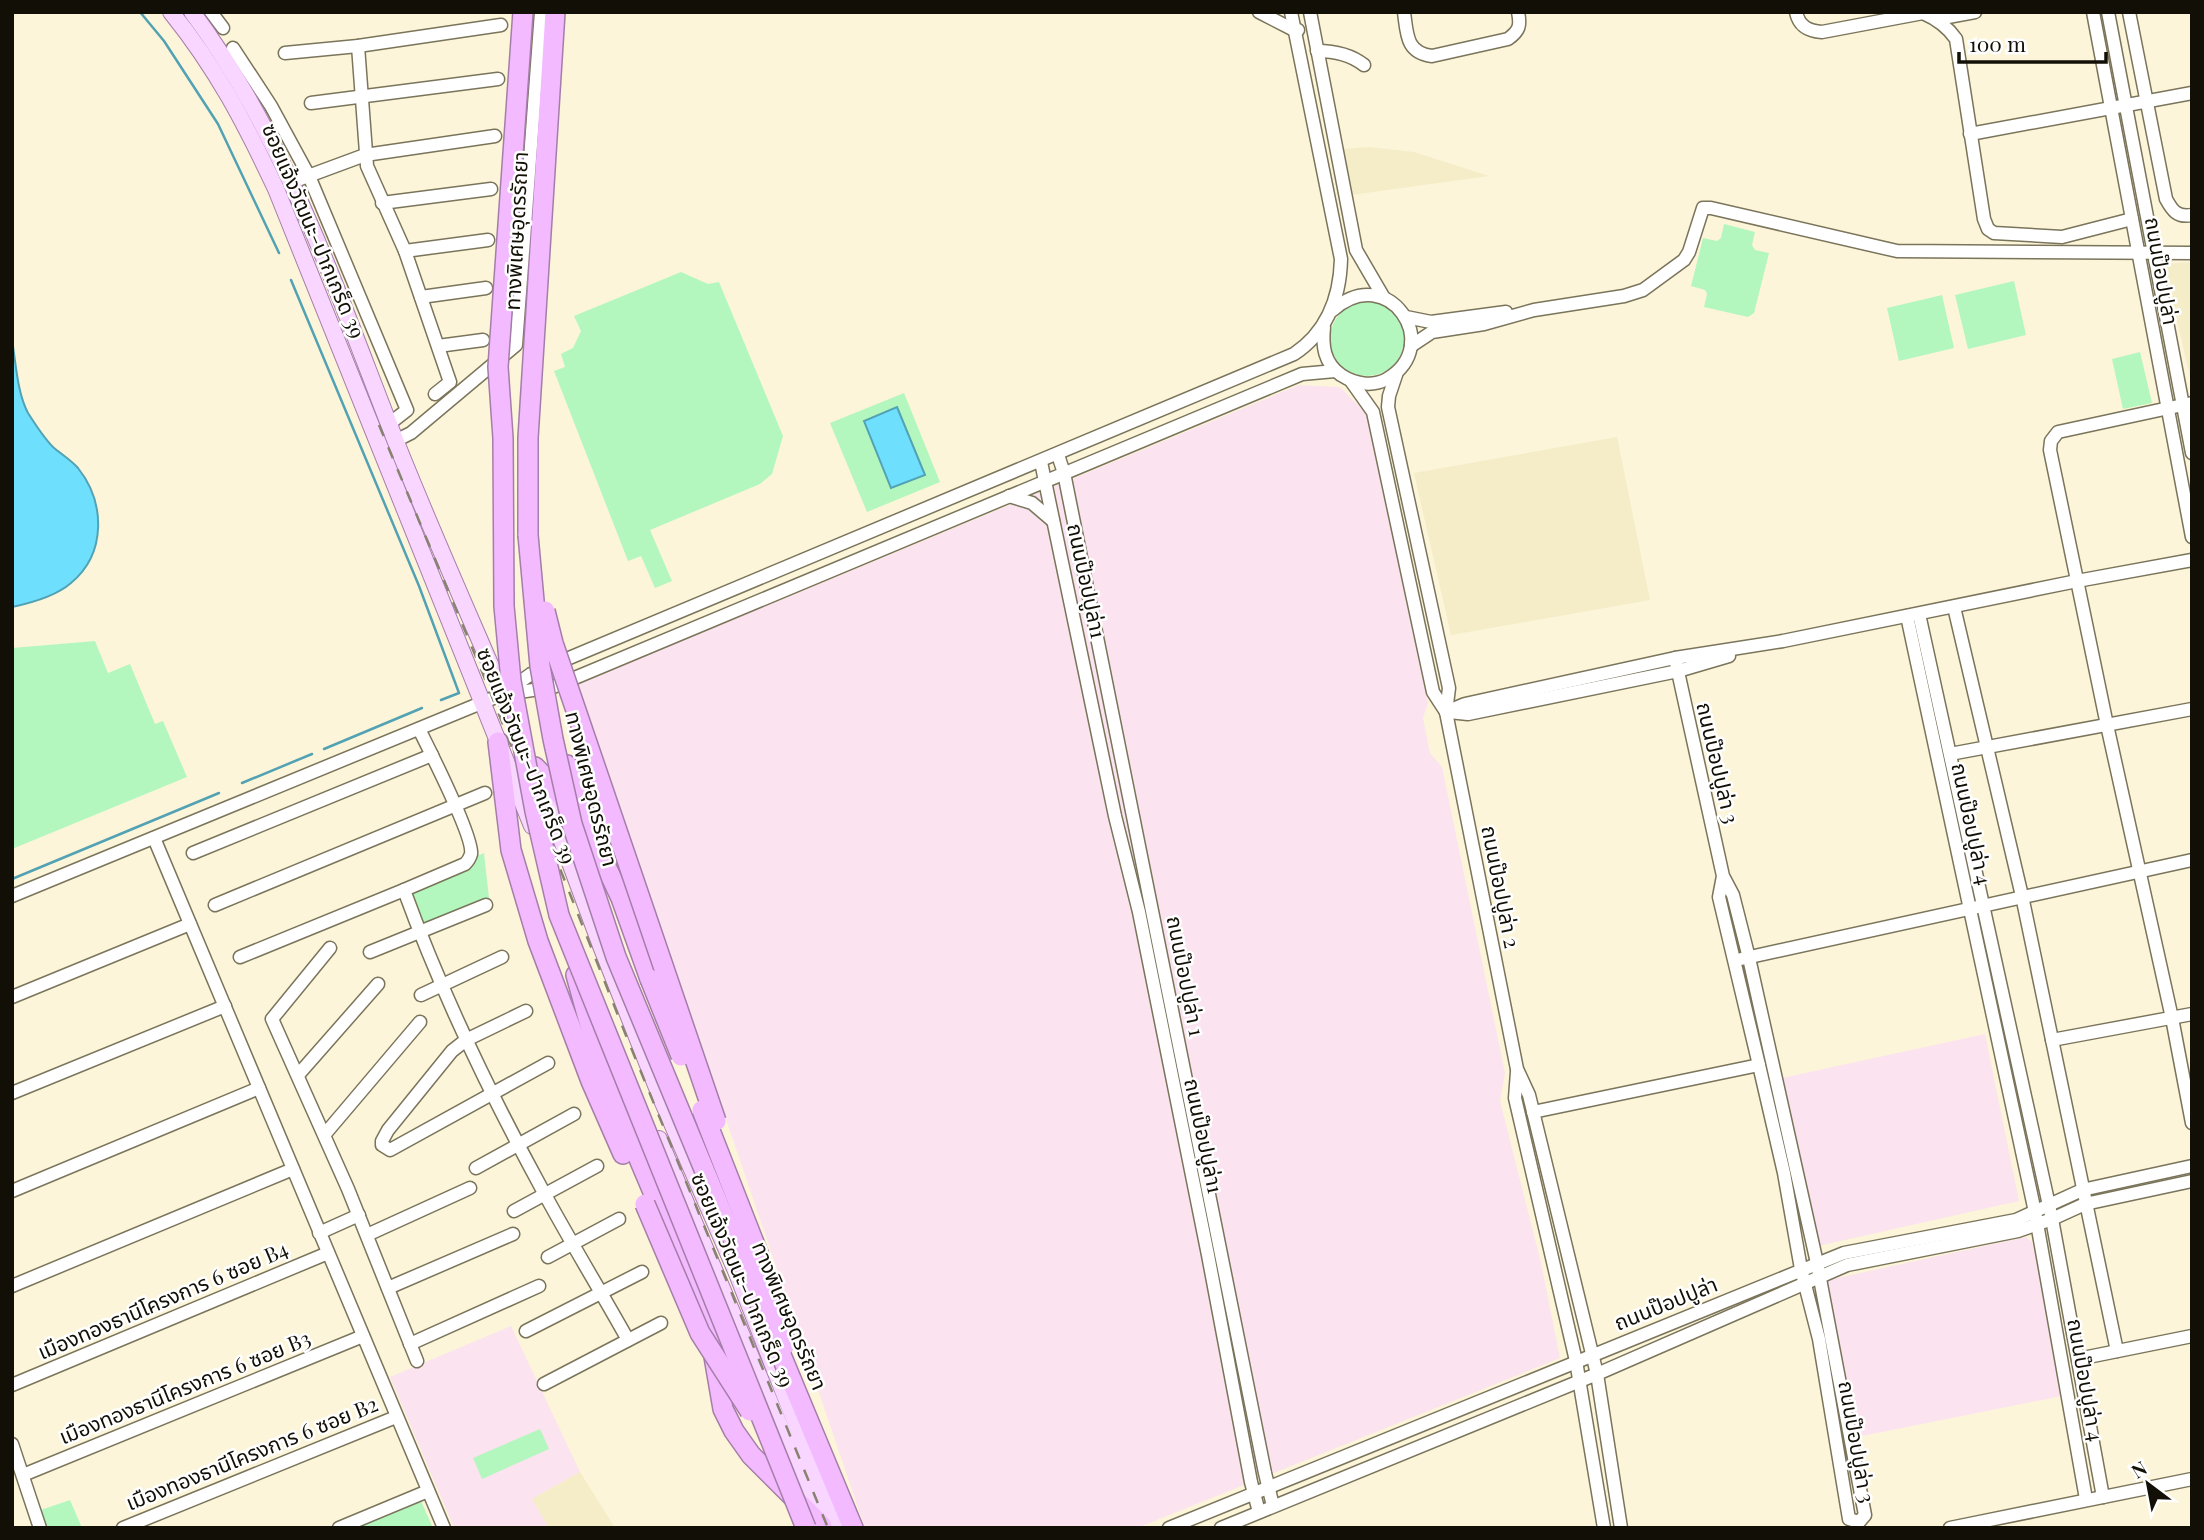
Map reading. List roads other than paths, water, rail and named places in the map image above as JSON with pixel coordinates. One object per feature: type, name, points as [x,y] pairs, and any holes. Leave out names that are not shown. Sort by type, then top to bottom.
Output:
[{"type":"highway","name":"ทางพิเศษอุดรรัถยา","points":[[523,12],[498,367],[503,438],[503,606],[511,681],[535,811],[559,915],[773,1447],[822,1527]]},
{"type":"highway","name":"ทางพิเศษอุดรรัถยา","points":[[555,12],[528,438],[528,535],[540,666],[553,739],[572,824],[616,957],[853,1528]]},
{"type":"highway","points":[[528,535],[553,643],[727,1153],[736,1271]]},
{"type":"highway","points":[[553,687],[559,734],[573,785],[594,842],[621,898],[650,979],[758,1253],[781,1320],[791,1379]]},
{"type":"highway","points":[[498,742],[510,850],[538,941],[592,1081],[700,1333],[773,1447]]},
{"type":"highway","points":[[535,767],[556,789],[594,842]]},
{"type":"highway","points":[[559,915],[604,1076],[708,1322],[723,1409],[751,1455],[822,1527]]},
{"type":"main road","name":"ซอยแจ้งวัฒนะ-ปากเกร็ด 39","points":[[171,12],[199,48],[243,119],[276,189],[634,1080],[822,1527]]},
{"type":"main road","name":"ซอยแจ้งวัฒนะ-ปากเกร็ด 39","points":[[192,12],[238,83],[292,182],[396,441],[535,767],[661,1098],[736,1271],[822,1527]]},
{"type":"street","points":[[211,12],[223,28]]},
{"type":"street","points":[[396,441],[411,433],[516,345],[541,12]]},
{"type":"street","points":[[1259,12],[1294,30],[1312,28]]},
{"type":"street","points":[[12,896],[482,703],[503,694],[531,674],[1041,462],[1294,354],[1307,346],[1324,326],[1331,312],[1340,281],[1341,259],[1291,12]]},
{"type":"street","points":[[1310,12],[1356,250],[1384,298]]},
{"type":"street","points":[[1404,12],[1409,41],[1414,49],[1421,55],[1432,56],[1508,39],[1517,33],[1520,27],[1518,12]]},
{"type":"street","points":[[1796,12],[1804,27],[1810,31],[1822,32],[1922,12],[1949,29],[1956,39],[1984,219],[1994,233],[2062,237],[2132,219]]},
{"type":"street","points":[[1937,19],[1975,12]]},
{"type":"street","name":"ถนนป๊อปปูล่า","points":[[2093,12],[2192,537]]},
{"type":"street","name":"ถนนป๊อปปูล่า","points":[[2108,12],[2152,253],[2187,404],[2192,453]]},
{"type":"street","points":[[2129,12],[2166,199],[2173,212],[2192,215]]},
{"type":"street","points":[[285,53],[358,46],[501,25]]},
{"type":"street","points":[[358,46],[367,166],[405,251],[450,382],[435,394]]},
{"type":"street","points":[[233,48],[271,106],[309,176],[407,410],[389,424]]},
{"type":"street","points":[[1317,51],[1342,53],[1364,65]]},
{"type":"street","points":[[311,103],[498,79]]},
{"type":"street","points":[[1970,134],[2192,93]]},
{"type":"street","points":[[292,182],[365,156],[495,136]]},
{"type":"street","points":[[1324,173],[1340,170]]},
{"type":"street","points":[[382,203],[491,189]]},
{"type":"street","points":[[1406,317],[1431,323],[1624,296],[1643,290],[1684,260],[1703,208],[1896,251],[2192,253]]},
{"type":"street","points":[[405,251],[488,240]]},
{"type":"street","points":[[421,297],[486,288]]},
{"type":"street","points":[[1324,326],[1322,343],[1326,358],[1335,371],[1351,381],[1367,384],[1383,381],[1397,372],[1406,360],[1411,346],[1411,331],[1406,317],[1397,306],[1384,298],[1356,296],[1344,301],[1331,312]]},
{"type":"street","points":[[1411,346],[1432,332],[1484,324],[1534,310]]},
{"type":"street","points":[[438,346],[482,340]]},
{"type":"street","points":[[503,694],[553,687],[1302,374],[1335,371]]},
{"type":"street","name":"ถนนป๊อปปูล่า 2","points":[[1397,372],[1391,386],[1388,407],[1449,688],[1446,712],[1517,1069],[1515,1098],[1576,1360],[1604,1528]]},
{"type":"street","name":"ถนนป๊อปปูล่า 2","points":[[1351,381],[1373,412],[1433,692],[1446,712]]},
{"type":"street","points":[[2187,404],[2058,432],[2050,440],[2050,450],[2172,1018],[2192,1123]]},
{"type":"street","name":"ถนนป๊อปปูล่า 1","points":[[1058,454],[1273,1506]]},
{"type":"street","name":"ถนนป๊อปปูล่า1","points":[[1041,462],[1115,816],[1139,912],[1259,1512]]},
{"type":"street","points":[[1009,496],[1032,503],[1044,510],[1054,521]]},
{"type":"street","points":[[1446,712],[1468,714],[1783,641],[2192,560]]},
{"type":"street","points":[[1954,607],[2022,896],[2117,1351]]},
{"type":"street","name":"ถนนป๊อปปูล่า 4","points":[[1913,615],[1950,754],[1976,907]]},
{"type":"street","name":"ถนนป๊อปปูล่า 4","points":[[1913,615],[2000,1014],[2050,1213],[2103,1496]]},
{"type":"street","name":"ถนนป๊อปปูล่า 3","points":[[1676,665],[1723,877],[1733,895],[1749,958],[1817,1263],[1819,1277],[1825,1337],[1835,1432],[1849,1519],[1858,1522],[1865,1515],[1851,1438],[1825,1337],[1801,1269],[1784,1173],[1719,897],[1723,877]]},
{"type":"street","points":[[1950,754],[2192,709]]},
{"type":"street","points":[[240,957],[466,864],[471,856],[470,847],[454,804],[419,729]]},
{"type":"street","points":[[193,853],[432,755]]},
{"type":"street","points":[[215,905],[485,793]]},
{"type":"street","points":[[154,838],[444,1528]]},
{"type":"street","points":[[1734,961],[2192,860]]},
{"type":"street","points":[[404,890],[442,985],[493,1095],[545,1194],[628,1340]]},
{"type":"street","points":[[370,952],[486,905]]},
{"type":"street","points":[[12,997],[190,924]]},
{"type":"street","points":[[330,948],[272,1019],[325,1134],[417,1360]]},
{"type":"street","points":[[421,995],[502,957]]},
{"type":"street","points":[[298,1075],[378,984]]},
{"type":"street","points":[[12,1093],[225,1006]]},
{"type":"street","points":[[526,1011],[466,1040],[452,1051],[388,1129],[382,1145],[390,1150],[548,1063]]},
{"type":"street","name":"ถนนป๊อปปูล่า 4","points":[[2000,1014],[2086,1499]]},
{"type":"street","points":[[2052,1040],[2192,1014]]},
{"type":"street","points":[[325,1134],[420,1022]]},
{"type":"street","points":[[1533,1112],[1759,1065]]},
{"type":"street","name":"ถนนป๊อปปูล่า 2","points":[[1517,1069],[1530,1095],[1593,1355],[1621,1528]]},
{"type":"street","points":[[12,1191],[259,1088]]},
{"type":"street","points":[[476,1168],[574,1114]]},
{"type":"street","points":[[514,1211],[597,1166]]},
{"type":"street","name":"ถนนป๊อปปูล่า","points":[[2050,1213],[2082,1189],[2192,1166]]},
{"type":"street","points":[[12,1286],[293,1169]]},
{"type":"street","name":"ถนนป๊อปปูล่า","points":[[1580,1380],[1847,1265],[2005,1234],[2050,1213],[2192,1181]]},
{"type":"street","points":[[367,1235],[470,1188]]},
{"type":"street","points":[[319,1233],[359,1215]]},
{"type":"street","points":[[1544,1219],[1558,1215]]},
{"type":"street","name":"ถนนป๊อปปูล่า","points":[[1170,1528],[1576,1360],[1844,1253],[2036,1218]]},
{"type":"street","points":[[548,1257],[619,1219]]},
{"type":"street","points":[[388,1288],[513,1234]]},
{"type":"street","name":"เมืองทองธานีโครงการ 6 ซอย B4","points":[[12,1385],[328,1253]]},
{"type":"street","points":[[526,1331],[642,1272]]},
{"type":"street","points":[[410,1343],[539,1286]]},
{"type":"street","points":[[544,1384],[661,1323]]},
{"type":"street","name":"เมืองทองธานีโครงการ 6 ซอย B3","points":[[23,1475],[363,1336]]},
{"type":"street","points":[[2078,1359],[2191,1338]]},
{"type":"street","points":[[1222,1528],[1580,1380]]},
{"type":"street","points":[[2068,1396],[2083,1393]]},
{"type":"street","name":"เมืองทองธานีโครงการ 6 ซอย B2","points":[[123,1528],[396,1417]]},
{"type":"street","points":[[1835,1432],[1851,1438]]},
{"type":"street","points":[[12,1444],[40,1528]]},
{"type":"street","points":[[1594,1477],[1611,1473]]},
{"type":"street","points":[[1950,1528],[2192,1479]]},
{"type":"street","points":[[340,1528],[428,1491]]},
{"type":"water","points":[[12,340],[24,405],[53,447],[78,468],[87,481],[97,511],[98,527],[91,557],[83,571],[71,583],[51,595],[12,607]]},
{"type":"water","points":[[897,407],[925,475],[891,488],[864,421]]},
{"type":"waterway","points":[[140,12],[164,41],[218,124],[279,253]]},
{"type":"waterway","points":[[291,280],[419,586],[459,693],[441,700]]},
{"type":"waterway","points":[[324,749],[422,708]]},
{"type":"waterway","points":[[242,783],[312,754]]},
{"type":"waterway","points":[[12,879],[219,793]]},
{"type":"railway","points":[[379,425],[481,669],[625,1033],[828,1528]]}]
